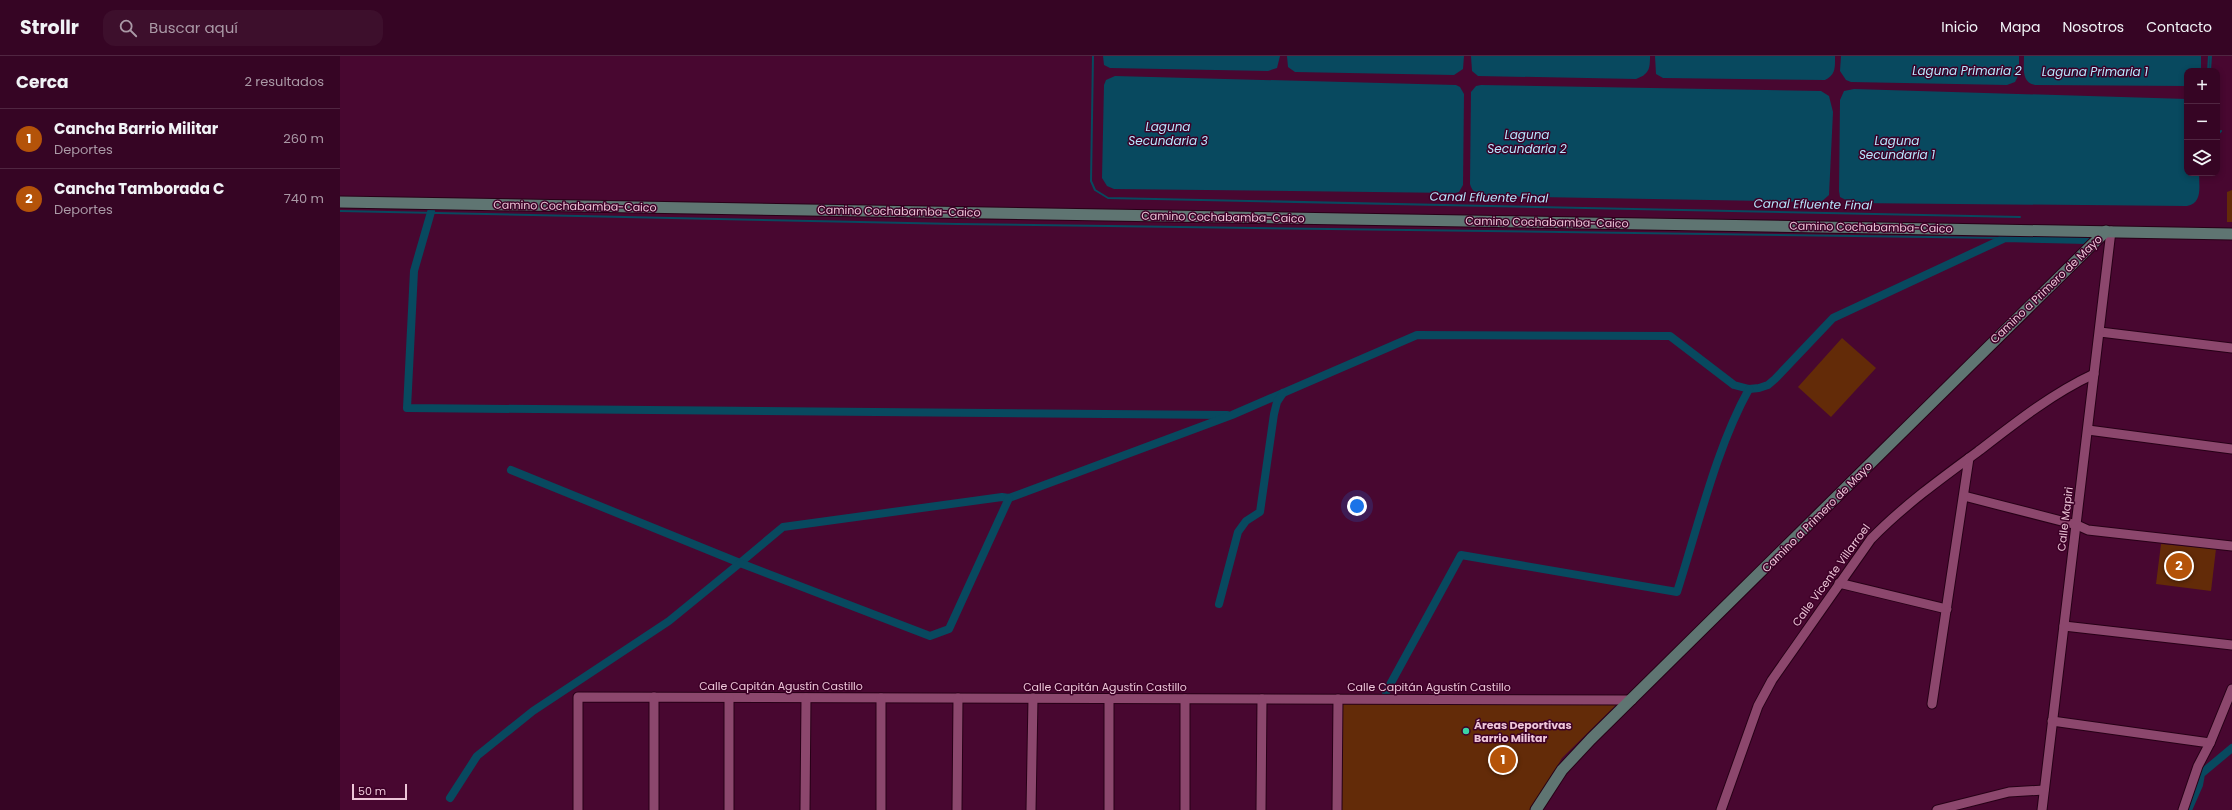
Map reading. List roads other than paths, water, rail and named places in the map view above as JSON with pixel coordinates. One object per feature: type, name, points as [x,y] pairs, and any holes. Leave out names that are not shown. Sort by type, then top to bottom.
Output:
[{"type":"main road","name":"Camino Cochabamba-Caico","points":[[340,202],[2232,234]]},
{"type":"main road","name":"Camino a Primero de Mayo","points":[[1536,810],[1562,770],[2108,231]]},
{"type":"street","name":"Calle Mapiri","points":[[2042,810],[2100,332],[2108,231]]},
{"type":"street","points":[[2100,332],[2232,348]]},
{"type":"street","name":"Calle Vicente Villarroel","points":[[1722,809],[1758,706],[1772,680],[1871,539],[1884,525],[1969,458],[2032,411],[2094,374]]},
{"type":"street","points":[[2088,430],[2232,449]]},
{"type":"street","points":[[1932,704],[1969,458]]},
{"type":"street","points":[[1964,496],[2076,525],[2088,530],[2232,546]]},
{"type":"street","points":[[1839,583],[1947,609]]},
{"type":"street","points":[[2064,626],[2232,645]]},
{"type":"street","points":[[2183,810],[2198,766],[2210,743],[2232,690]]},
{"type":"street","name":"Calle Capitán Agustín Castillo","points":[[578,810],[578,697],[1632,700]]},
{"type":"street","points":[[654,698],[654,810]]},
{"type":"street","points":[[729,698],[729,810]]},
{"type":"street","points":[[806,698],[806,810]]},
{"type":"street","points":[[881,698],[881,810]]},
{"type":"street","points":[[957,810],[958,698]]},
{"type":"street","points":[[1031,810],[1033,698]]},
{"type":"street","points":[[1109,698],[1109,810]]},
{"type":"street","points":[[1185,699],[1185,810]]},
{"type":"street","points":[[1261,810],[1262,699]]},
{"type":"street","points":[[1337,810],[1338,699]]},
{"type":"street","points":[[2052,721],[2210,743]]},
{"type":"street","points":[[1937,810],[2009,792],[2044,790]]},
{"type":"water","points":[[1103,56],[1280,56],[1277,68],[1268,71],[1110,68],[1104,65]]},
{"type":"water","points":[[1287,56],[1464,56],[1463,69],[1454,75],[1295,72],[1288,67]]},
{"type":"water","points":[[1471,56],[1650,56],[1650,64],[1646,73],[1636,79],[1478,76],[1472,71]]},
{"type":"water","points":[[1655,56],[1835,56],[1835,64],[1833,73],[1825,80],[1663,78],[1656,74]]},
{"type":"water","name":"Laguna Primaria 2","points":[[1841,56],[2019,56],[2019,74],[2015,82],[2007,85],[1851,82],[1846,80],[1840,71]]},
{"type":"water","name":"Laguna Primaria 1","points":[[2024,56],[2201,56],[2201,68],[2184,68],[2184,86],[2035,85],[2027,81],[2024,70]]},
{"type":"water","name":"Laguna Secundaria 3","points":[[1115,76],[1456,85],[1460,87],[1464,94],[1463,185],[1459,192],[1455,193],[1114,189],[1107,186],[1102,178],[1104,85],[1106,80]]},
{"type":"water","name":"Laguna Secundaria 2","points":[[1476,86],[1821,91],[1829,96],[1833,112],[1829,195],[1821,202],[1485,196],[1474,191],[1470,184],[1471,92]]},
{"type":"water","name":"Laguna Secundaria 1","points":[[1854,89],[2184,99],[2184,176],[2199,176],[2198,198],[2192,204],[2187,206],[1852,203],[1840,197],[1839,191],[1840,100],[1844,91]]},
{"type":"waterway","name":"Canal Efluente Final","points":[[1093,56],[1091,181],[1095,190],[1108,198],[2020,217]]},
{"type":"waterway","points":[[2208,68],[2209,56]]},
{"type":"waterway","points":[[2210,68],[2211,56]]},
{"type":"waterway","points":[[340,211],[957,224],[2005,238]]},
{"type":"waterway","points":[[431,212],[414,271],[407,408],[1227,415]]},
{"type":"waterway","points":[[511,470],[740,563],[783,527],[1002,497],[1009,498],[1232,415],[1417,335],[1670,336],[1734,385],[1749,389],[1759,388],[1768,385],[1775,379],[1833,318],[2005,238],[2087,240]]},
{"type":"waterway","points":[[1386,692],[1461,555],[1677,592],[1717,462],[1737,412],[1749,389]]},
{"type":"waterway","points":[[1219,604],[1238,532],[1246,521],[1260,512],[1274,414],[1277,402],[1283,393]]},
{"type":"waterway","points":[[450,798],[477,756],[533,711],[669,621],[740,563],[930,636],[949,629],[1009,498]]},
{"type":"waterway","points":[[2188,810],[2199,785],[2201,774],[2232,748]]},
{"type":"place","name":"Cancha Tamborada C","points":[[2179,566]]},
{"type":"place","name":"Áreas Deportivas Barrio Militar","points":[[1466,731]]},
{"type":"place","name":"Cancha Barrio Militar","points":[[1503,760]]}]
